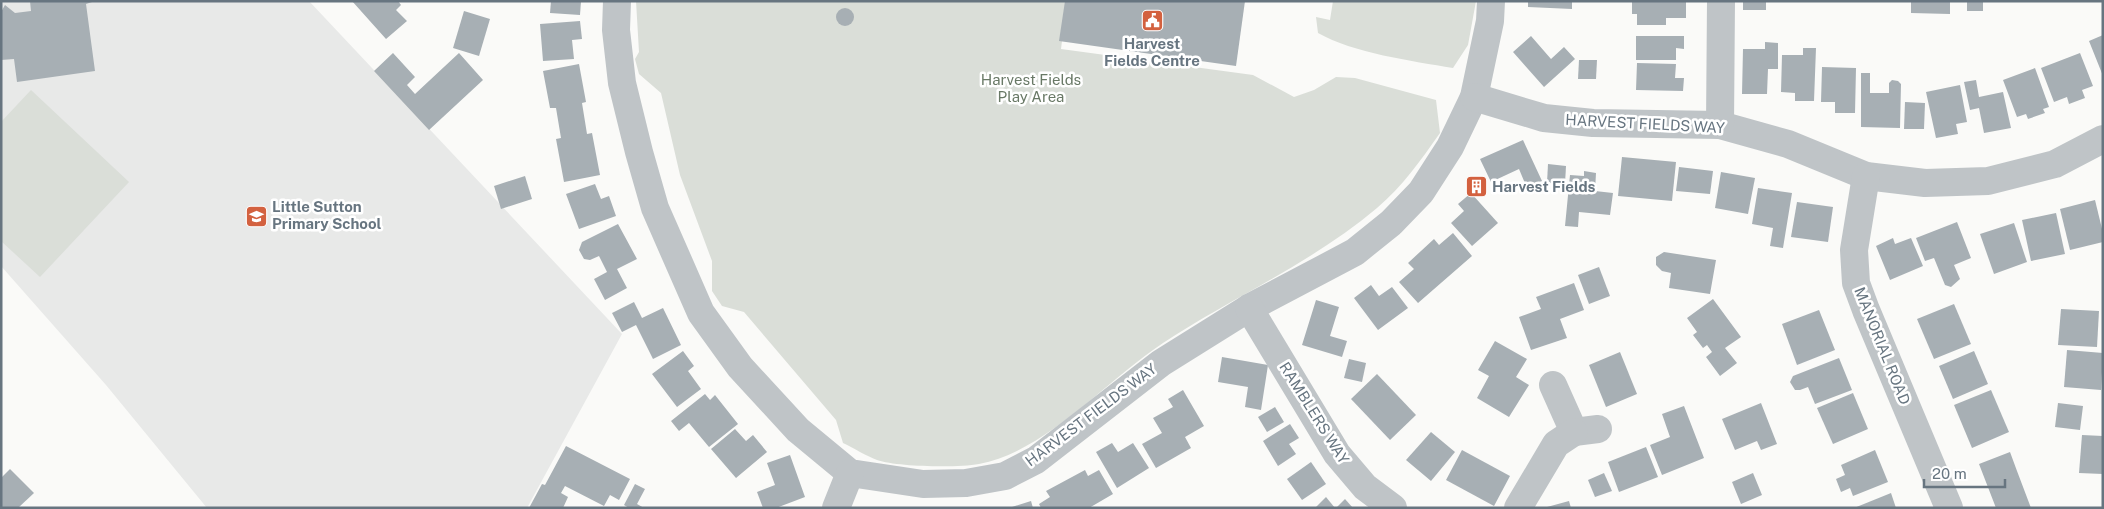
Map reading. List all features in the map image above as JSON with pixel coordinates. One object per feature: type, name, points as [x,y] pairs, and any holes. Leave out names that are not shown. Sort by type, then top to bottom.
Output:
[{"type":"street","points":[[617,1],[616,30],[622,83],[655,208],[701,313],[740,367],[792,423],[850,473],[836,508]]},
{"type":"street","name":"HARVEST FIELDS WAY","points":[[850,473],[923,484],[966,483],[1005,476],[1036,460],[1161,362],[1249,308],[1356,252],[1391,223],[1426,185],[1450,147],[1474,97],[1490,21],[1491,1]]},
{"type":"street","points":[[1720,125],[1721,1]]},
{"type":"street","name":"HARVEST FIELDS WAY","points":[[1474,97],[1544,118],[1593,123],[1720,125],[1788,144],[1866,176],[1925,183],[1988,181],[2055,164],[2103,139]]},
{"type":"street","name":"MANORIAL ROAD","points":[[1866,176],[1854,250],[1856,283],[1869,319],[1950,508]]},
{"type":"street","name":"RAMBLERS WAY","points":[[1249,308],[1337,454],[1365,487],[1391,507]]},
{"type":"street","points":[[1518,508],[1556,444],[1586,430],[1554,385]]},
{"type":"shaded area","name":"Little Sutton Primary School","points":[[1,1],[309,1],[622,334],[527,508],[207,508],[106,385],[1,266]]},
{"type":"green space","name":"Harvest Fields Play Area","points":[[636,1],[1067,1],[1061,49],[1253,75],[1294,97],[1314,90],[1336,77],[1355,78],[1436,100],[1440,133],[1395,191],[1352,228],[1299,263],[1163,343],[1075,413],[1028,445],[1004,457],[979,464],[928,466],[899,464],[877,460],[843,443],[836,420],[744,312],[722,306],[712,291],[712,261],[680,175],[661,93],[639,74],[635,59],[639,52]]},
{"type":"green space","points":[[1333,1],[1476,1],[1468,45],[1453,68],[1365,51],[1332,40],[1318,33],[1316,17],[1330,20]]},
{"type":"green space","points":[[31,90],[129,182],[40,277],[1,241],[1,122]]},
{"type":"building","points":[[30,1],[95,1],[86,4],[95,71],[17,82],[14,59],[1,60],[1,12],[5,5],[15,13],[31,11]]},
{"type":"building","points":[[352,1],[398,1],[401,5],[396,10],[407,21],[386,39]]},
{"type":"building","points":[[551,1],[581,1],[580,15],[550,13]]},
{"type":"building","name":"Harvest Fields Centre","points":[[1065,1],[1245,1],[1236,66],[1059,41]]},
{"type":"building","points":[[1528,1],[1572,1],[1572,9],[1528,7]]},
{"type":"building","points":[[1632,1],[1686,1],[1686,18],[1666,18],[1666,25],[1637,25],[1637,14],[1632,14]]},
{"type":"building","points":[[1743,1],[1766,1],[1766,10],[1743,10]]},
{"type":"building","points":[[1911,1],[1950,1],[1950,14],[1911,13]]},
{"type":"building","points":[[1967,1],[1983,1],[1983,11],[1967,11]]},
{"type":"building","points":[[845,8],[851,11],[854,17],[851,23],[845,26],[839,23],[836,17],[839,11]]},
{"type":"building","points":[[464,11],[490,19],[479,56],[453,48]]},
{"type":"building","points":[[580,21],[582,39],[572,40],[574,59],[543,61],[540,24]]},
{"type":"building","points":[[2103,35],[2103,76],[2089,41]]},
{"type":"building","points":[[1531,36],[1551,59],[1564,47],[1575,59],[1544,87],[1513,52]]},
{"type":"building","points":[[1636,36],[1684,36],[1684,49],[1676,48],[1676,60],[1636,60]]},
{"type":"building","points":[[1765,42],[1778,43],[1778,69],[1768,69],[1767,94],[1742,94],[1743,49],[1765,49]]},
{"type":"building","points":[[1803,48],[1816,48],[1814,101],[1795,101],[1795,93],[1781,92],[1782,55],[1803,55]]},
{"type":"building","points":[[393,53],[415,77],[407,85],[415,94],[459,53],[483,80],[429,130],[374,71]]},
{"type":"building","points":[[2080,53],[2093,86],[2082,90],[2085,98],[2069,104],[2067,97],[2054,102],[2041,68]]},
{"type":"building","points":[[1579,60],[1597,60],[1596,79],[1578,79]]},
{"type":"building","points":[[1637,63],[1676,64],[1675,78],[1684,78],[1683,91],[1636,90]]},
{"type":"building","points":[[579,64],[586,102],[582,103],[587,134],[592,133],[600,175],[564,182],[556,139],[561,138],[556,108],[550,108],[543,71]]},
{"type":"building","points":[[1822,67],[1856,68],[1855,113],[1835,113],[1835,102],[1821,102]]},
{"type":"building","points":[[2035,68],[2049,107],[2043,109],[2045,113],[2028,119],[2026,114],[2017,117],[2003,80]]},
{"type":"building","points":[[1861,73],[1870,73],[1870,93],[1889,93],[1889,83],[1892,80],[1898,81],[1901,84],[1900,128],[1861,127]]},
{"type":"building","points":[[1976,80],[1979,97],[2003,92],[2011,128],[1984,133],[1979,108],[1970,110],[1964,82]]},
{"type":"building","points":[[1960,85],[1967,122],[1956,124],[1958,134],[1936,138],[1926,92]]},
{"type":"building","points":[[1905,102],[1925,103],[1924,129],[1904,129]]},
{"type":"building","points":[[1523,140],[1542,181],[1527,188],[1519,169],[1491,182],[1480,159]]},
{"type":"building","points":[[1622,157],[1676,162],[1672,201],[1618,196]]},
{"type":"building","points":[[1548,164],[1566,166],[1565,184],[1547,183]]},
{"type":"building","points":[[1679,167],[1713,171],[1710,194],[1676,191]]},
{"type":"building","points":[[1584,171],[1596,173],[1595,191],[1613,193],[1610,215],[1579,212],[1578,227],[1565,226],[1570,175],[1584,176]]},
{"type":"building","points":[[1721,172],[1755,178],[1748,214],[1715,208]]},
{"type":"building","points":[[525,176],[532,199],[501,209],[494,186]]},
{"type":"building","name":"Harvest Fields","points":[[1476,179],[1484,189],[1476,196],[1467,186]]},
{"type":"building","points":[[595,184],[601,199],[609,196],[616,216],[579,229],[566,194]]},
{"type":"building","points":[[1758,188],[1792,193],[1783,248],[1770,246],[1773,228],[1752,224]]},
{"type":"building","points":[[1471,193],[1498,223],[1472,246],[1451,223],[1464,211],[1458,204]]},
{"type":"building","points":[[2095,200],[2103,233],[2103,242],[2070,250],[2060,209]]},
{"type":"building","points":[[1797,202],[1833,207],[1828,242],[1791,237]]},
{"type":"building","points":[[2056,213],[2065,254],[2031,261],[2022,220]]},
{"type":"building","points":[[1957,222],[1971,258],[1954,265],[1960,279],[1951,287],[1945,285],[1934,258],[1925,261],[1916,238]]},
{"type":"building","points":[[2014,223],[2027,262],[1994,274],[1980,234]]},
{"type":"building","points":[[618,224],[637,259],[617,269],[627,288],[605,300],[594,279],[607,272],[599,256],[590,260],[584,259],[579,250],[582,242]]},
{"type":"building","points":[[1453,233],[1472,256],[1418,303],[1399,282],[1414,269],[1408,263],[1434,239],[1439,245]]},
{"type":"building","points":[[1893,238],[1895,244],[1911,238],[1923,266],[1890,280],[1876,246]]},
{"type":"building","points":[[1664,252],[1716,260],[1710,294],[1669,288],[1671,273],[1662,271],[1656,265],[1656,257]]},
{"type":"building","points":[[1599,267],[1610,296],[1589,304],[1578,275]]},
{"type":"building","points":[[1574,283],[1584,310],[1560,319],[1567,338],[1531,350],[1519,317],[1541,309],[1536,297]]},
{"type":"building","points":[[1371,285],[1379,296],[1392,287],[1408,308],[1378,330],[1354,298]]},
{"type":"building","points":[[1713,299],[1741,337],[1725,348],[1737,363],[1720,376],[1706,357],[1712,352],[1707,345],[1703,348],[1693,335],[1697,332],[1687,318]]},
{"type":"building","points":[[1316,300],[1339,307],[1330,336],[1347,341],[1342,357],[1302,345]]},
{"type":"building","points":[[634,302],[642,318],[663,308],[681,345],[653,359],[636,325],[622,332],[612,313]]},
{"type":"building","points":[[1954,304],[1971,344],[1934,359],[1917,319]]},
{"type":"building","points":[[2061,309],[2099,311],[2097,347],[2058,345]]},
{"type":"building","points":[[1819,310],[1835,350],[1797,365],[1782,324]]},
{"type":"building","points":[[1495,341],[1527,359],[1516,377],[1529,385],[1509,417],[1477,398],[1489,376],[1478,370]]},
{"type":"building","points":[[2067,350],[2103,353],[2101,390],[2064,387]]},
{"type":"building","points":[[683,351],[694,366],[688,371],[701,389],[677,407],[652,374]]},
{"type":"building","points":[[1974,351],[1988,384],[1953,399],[1939,366]]},
{"type":"building","points":[[1620,352],[1637,394],[1606,407],[1589,365]]},
{"type":"building","points":[[1222,357],[1268,365],[1261,410],[1245,407],[1248,387],[1218,382]]},
{"type":"building","points":[[1839,358],[1852,390],[1815,404],[1808,387],[1795,390],[1790,382],[1793,376]]},
{"type":"building","points":[[1349,359],[1366,363],[1362,382],[1344,378]]},
{"type":"building","points":[[1377,374],[1416,415],[1390,440],[1351,399]]},
{"type":"building","points":[[1183,390],[1204,426],[1185,437],[1191,448],[1156,468],[1142,444],[1162,433],[1153,418],[1173,407],[1168,399]]},
{"type":"building","points":[[1991,390],[2009,432],[1972,448],[1954,405]]},
{"type":"building","points":[[1853,393],[1868,429],[1833,444],[1817,408]]},
{"type":"building","points":[[705,394],[710,400],[715,395],[738,424],[709,447],[689,423],[679,431],[671,421]]},
{"type":"building","points":[[1761,403],[1777,444],[1761,450],[1757,441],[1735,450],[1722,419]]},
{"type":"building","points":[[2058,403],[2083,406],[2080,430],[2055,427]]},
{"type":"building","points":[[1684,406],[1704,458],[1662,475],[1650,445],[1670,437],[1662,414]]},
{"type":"building","points":[[1275,407],[1284,422],[1267,432],[1258,417]]},
{"type":"building","points":[[1290,424],[1299,438],[1289,444],[1296,454],[1278,466],[1263,441]]},
{"type":"building","points":[[735,429],[746,441],[753,435],[767,452],[736,478],[711,449]]},
{"type":"building","points":[[1431,432],[1455,452],[1431,481],[1406,460]]},
{"type":"building","points":[[2082,435],[2103,436],[2103,474],[2079,473]]},
{"type":"building","points":[[1112,443],[1118,452],[1133,443],[1149,468],[1117,488],[1096,452]]},
{"type":"building","points":[[566,446],[630,479],[619,500],[610,495],[604,506],[565,486],[561,493],[568,497],[563,508],[529,508],[542,484],[545,485]]},
{"type":"building","points":[[1646,447],[1658,477],[1619,492],[1608,462]]},
{"type":"building","points":[[1462,450],[1510,476],[1494,506],[1446,480]]},
{"type":"building","points":[[1875,450],[1888,482],[1853,496],[1850,488],[1841,492],[1836,479],[1845,475],[1841,465]]},
{"type":"building","points":[[2010,452],[2031,508],[1996,508],[1979,464]]},
{"type":"building","points":[[790,455],[805,497],[776,508],[763,508],[757,492],[775,485],[767,463]]},
{"type":"building","points":[[1311,462],[1326,484],[1302,500],[1287,479]]},
{"type":"building","points":[[10,469],[34,493],[18,508],[1,508],[1,478]]},
{"type":"building","points":[[1085,470],[1088,476],[1099,470],[1113,494],[1089,508],[1041,508],[1039,504],[1050,497],[1046,491]]},
{"type":"building","points":[[1604,473],[1612,491],[1595,497],[1588,480]]},
{"type":"building","points":[[1753,473],[1762,495],[1741,504],[1732,482]]},
{"type":"building","points":[[635,484],[645,489],[637,504],[644,508],[629,508],[624,505]]},
{"type":"building","points":[[1891,493],[1896,508],[1854,508]]},
{"type":"building","points":[[1326,497],[1335,508],[1315,508]]},
{"type":"building","points":[[1345,499],[1353,508],[1336,508]]},
{"type":"building","points":[[1031,501],[1033,508],[1012,508],[1012,507]]},
{"type":"building","points":[[1569,501],[1571,508],[1547,508],[1547,507]]},
{"type":"place","name":"Harvest Fields Centre","points":[[1152,21]]},
{"type":"place","name":"Harvest Fields","points":[[1476,187]]},
{"type":"place","name":"Little Sutton Primary School","points":[[256,216]]}]
